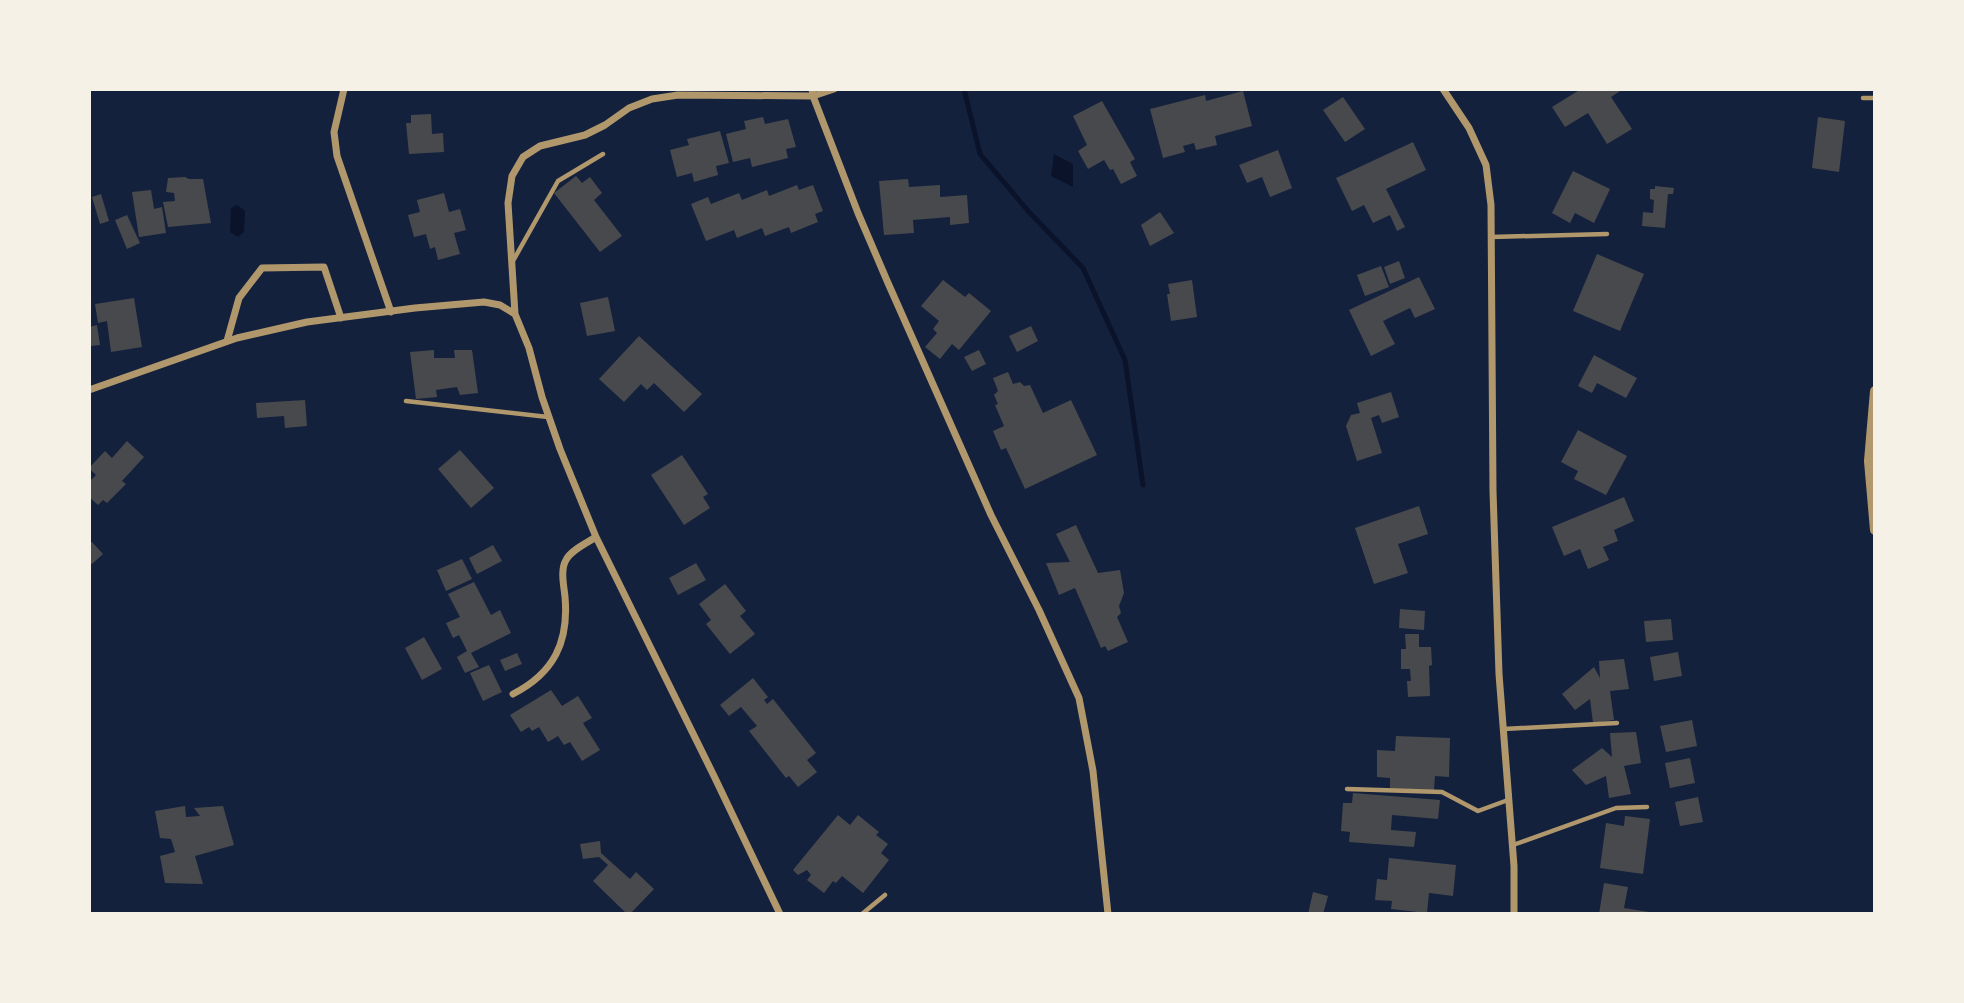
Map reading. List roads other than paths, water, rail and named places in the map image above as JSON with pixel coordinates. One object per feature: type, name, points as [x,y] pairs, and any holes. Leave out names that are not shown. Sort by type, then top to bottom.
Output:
[{"type":"street","points":[[345,89],[334,132],[337,156],[391,312]]},
{"type":"street","points":[[779,914],[596,537],[549,417],[529,348],[515,314],[508,203],[512,176],[523,157],[540,146],[585,135],[629,108],[652,99],[678,95],[812,92],[834,89]]},
{"type":"street","points":[[1443,89],[1469,128],[1486,165],[1490,205],[1493,491],[1499,674],[1513,845],[1514,914]]},
{"type":"street","points":[[812,92],[858,213],[893,295],[991,515],[1079,698],[1093,771],[1108,914]]},
{"type":"street","points":[[227,341],[239,298],[262,268],[324,267],[341,318]]},
{"type":"street","points":[[89,390],[227,341],[307,322],[484,302],[500,305],[515,314]]},
{"type":"street","points":[[1875,391],[1869,461],[1875,530]]},
{"type":"street","points":[[513,694],[548,667],[559,652],[565,631],[563,566],[567,557],[596,537]]},
{"type":"lane","points":[[1863,97],[1875,98]]},
{"type":"lane","points":[[511,265],[558,181],[603,154]]},
{"type":"lane","points":[[1491,237],[1608,234]]},
{"type":"lane","points":[[406,401],[549,417]]},
{"type":"lane","points":[[1504,729],[1617,723]]},
{"type":"lane","points":[[1347,789],[1442,792],[1478,811],[1509,800]]},
{"type":"lane","points":[[1513,845],[1616,808],[1647,807]]},
{"type":"lane","points":[[862,914],[885,895]]},
{"type":"water","points":[[1054,154],[1073,164],[1073,187],[1051,176]]},
{"type":"water","points":[[237,205],[245,211],[244,232],[238,237],[230,232],[231,208]]},
{"type":"waterway","points":[[964,89],[980,154],[1029,212],[1083,268],[1125,360],[1143,485]]}]
